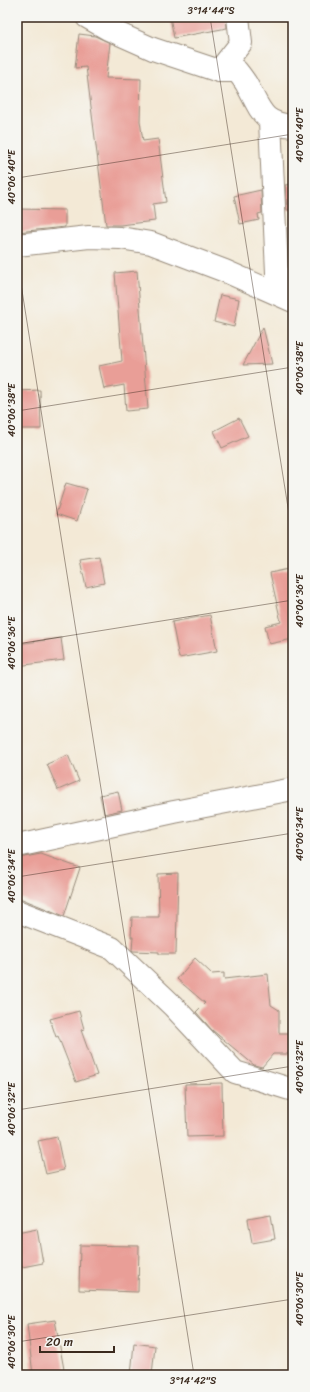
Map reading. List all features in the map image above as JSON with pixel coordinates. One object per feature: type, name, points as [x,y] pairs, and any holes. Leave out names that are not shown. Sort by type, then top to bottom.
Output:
[{"type":"street","points":[[87,17],[108,29],[153,49],[219,71],[237,71],[248,86],[256,104],[270,121],[282,125],[293,126]]},
{"type":"street","points":[[219,71],[241,43],[238,17]]},
{"type":"street","points":[[17,245],[89,238],[120,238],[151,243],[225,271],[286,298],[270,121]]},
{"type":"street","points":[[17,846],[174,812],[293,789]]},
{"type":"street","points":[[17,911],[112,948],[173,1006],[235,1072],[293,1090]]},
{"type":"building","points":[[170,17],[226,17],[227,28],[174,38]]},
{"type":"building","points":[[79,34],[95,36],[110,43],[106,78],[141,79],[140,121],[143,141],[158,139],[166,202],[153,204],[155,221],[106,225],[86,67],[75,68]]},
{"type":"building","points":[[293,184],[293,210],[287,210],[285,185]]},
{"type":"building","points":[[261,190],[262,213],[258,214],[259,220],[240,224],[234,196]]},
{"type":"building","points":[[17,209],[65,210],[65,227],[17,232]]},
{"type":"building","points":[[137,271],[148,409],[126,411],[124,385],[104,389],[99,366],[122,361],[115,273]]},
{"type":"building","points":[[220,295],[239,299],[234,327],[214,322]]},
{"type":"building","points":[[263,327],[272,364],[243,365]]},
{"type":"building","points":[[40,390],[41,429],[17,429],[17,391]]},
{"type":"building","points":[[239,418],[248,436],[222,448],[214,431]]},
{"type":"building","points":[[66,483],[87,489],[77,521],[56,514]]},
{"type":"building","points":[[99,557],[104,583],[86,587],[80,560]]},
{"type":"building","points":[[293,568],[293,639],[269,644],[265,626],[281,622],[270,573]]},
{"type":"building","points":[[210,615],[217,651],[179,658],[172,622]]},
{"type":"building","points":[[61,638],[64,660],[17,666],[17,644]]},
{"type":"building","points":[[68,755],[79,781],[58,790],[47,764]]},
{"type":"building","points":[[118,791],[122,810],[104,814],[100,795]]},
{"type":"building","points":[[41,854],[80,868],[64,916],[22,899],[17,899],[17,864],[19,858]]},
{"type":"building","points":[[178,873],[176,954],[133,951],[133,937],[131,937],[132,917],[159,917],[158,874]]},
{"type":"building","points":[[195,958],[212,974],[224,973],[224,979],[268,974],[271,1005],[279,1010],[279,1033],[293,1033],[293,1054],[273,1054],[262,1067],[254,1065],[212,1030],[196,1012],[205,1003],[177,979]]},
{"type":"building","points":[[79,1011],[84,1029],[81,1030],[97,1075],[76,1082],[58,1036],[56,1037],[50,1019]]},
{"type":"building","points":[[222,1083],[223,1136],[187,1137],[185,1084]]},
{"type":"building","points":[[57,1137],[64,1170],[46,1174],[38,1141]]},
{"type":"building","points":[[271,1215],[275,1239],[252,1243],[248,1219]]},
{"type":"building","points":[[37,1229],[43,1263],[17,1268],[17,1233]]},
{"type":"building","points":[[80,1245],[139,1246],[138,1292],[79,1290]]},
{"type":"building","points":[[55,1320],[65,1375],[33,1375],[27,1324]]},
{"type":"building","points":[[134,1343],[155,1346],[152,1375],[131,1375]]}]
